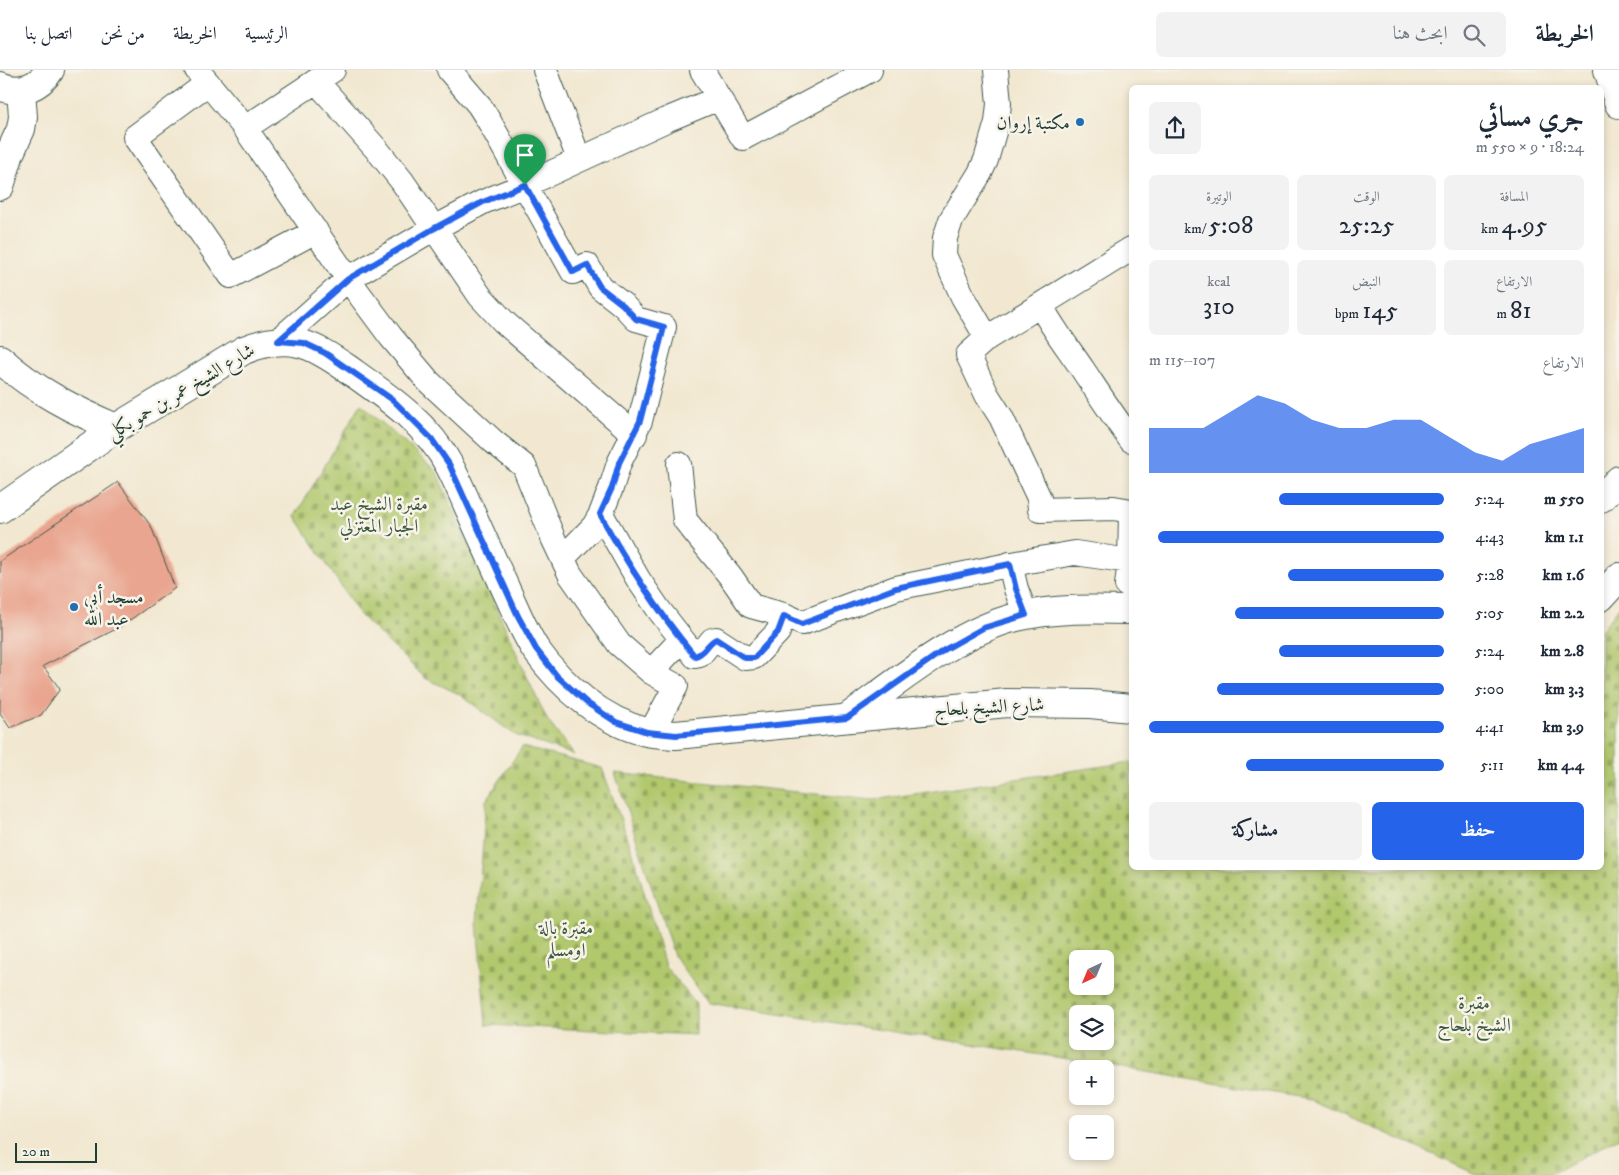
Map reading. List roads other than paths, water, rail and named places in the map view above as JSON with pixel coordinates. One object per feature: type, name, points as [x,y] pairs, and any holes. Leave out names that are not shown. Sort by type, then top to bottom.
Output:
[{"type":"main road","points":[[0,186],[5,146],[21,129],[22,112],[10,88],[34,86],[44,79],[50,70]]},
{"type":"main road","points":[[1608,70],[1619,104]]},
{"type":"main road","name":"شارع الشيخ عمر بن حمو بكلي","points":[[0,509],[116,428],[244,350],[262,342],[304,343],[325,353],[393,400],[431,438],[449,464],[518,616],[536,649],[557,676],[587,703],[616,722],[651,732],[676,735],[847,718]]},
{"type":"main road","points":[[0,359],[14,372],[45,394],[79,413],[116,428]]},
{"type":"main road","points":[[1604,495],[1619,480]]},
{"type":"main road","points":[[1604,594],[1619,577]]},
{"type":"main road","points":[[847,718],[944,650],[983,628],[1026,615],[1056,611],[1129,610]]},
{"type":"main road","name":"شارع الشيخ بلحاج","points":[[847,718],[1007,702],[1090,704],[1129,708]]},
{"type":"street","points":[[449,70],[479,105],[573,272],[587,265],[600,287],[623,305],[636,319],[664,327],[640,421],[619,463],[612,488],[594,526],[563,558]]},
{"type":"street","points":[[545,70],[579,159]]},
{"type":"street","points":[[702,70],[743,138],[870,70]]},
{"type":"street","points":[[987,338],[963,297],[944,255],[945,238],[951,220],[980,174],[992,141],[999,104],[996,70]]},
{"type":"street","points":[[246,128],[329,73],[384,159],[402,181],[480,296],[504,322],[634,435]]},
{"type":"street","points":[[316,231],[231,276],[135,137],[171,112],[203,77],[246,128],[316,231],[348,279],[391,337],[429,382],[494,442],[524,466],[570,574],[619,644],[651,672],[676,686],[651,732]]},
{"type":"street","points":[[278,341],[348,279],[433,229],[483,202],[525,185],[666,120],[720,98]]},
{"type":"street","points":[[1128,258],[1040,306],[987,338],[968,355],[986,395],[1001,416],[1039,498],[1040,510],[1114,508],[1129,512]]},
{"type":"street","points":[[1040,306],[1112,415],[1129,437]]},
{"type":"street","points":[[679,464],[685,520],[731,577],[751,606],[784,616],[802,624],[896,588],[1010,564],[1075,554],[1129,561]]},
{"type":"street","points":[[600,514],[638,579],[681,640],[695,656],[700,655],[712,640],[716,639],[749,659],[757,655],[778,632],[784,616]]},
{"type":"street","points":[[1010,564],[1016,589],[1026,615]]},
{"type":"street","points":[[1129,569],[1127,585],[1129,586]]},
{"type":"street","points":[[651,672],[681,640]]},
{"type":"place","name":"مكتبة إروان","points":[[1080,122]]},
{"type":"place","name":"مسجد أبي عبد الله","points":[[74,607]]},
{"type":"park label","name":"مقبرة الشيخ عبد الجبار المعتزلي","points":[[379,514]]},
{"type":"park label","name":"مقبرة بالة اومسلم","points":[[566,938]]},
{"type":"park label","name":"مقبرة الشيخ بلحاج","points":[[1474,1013]]}]
